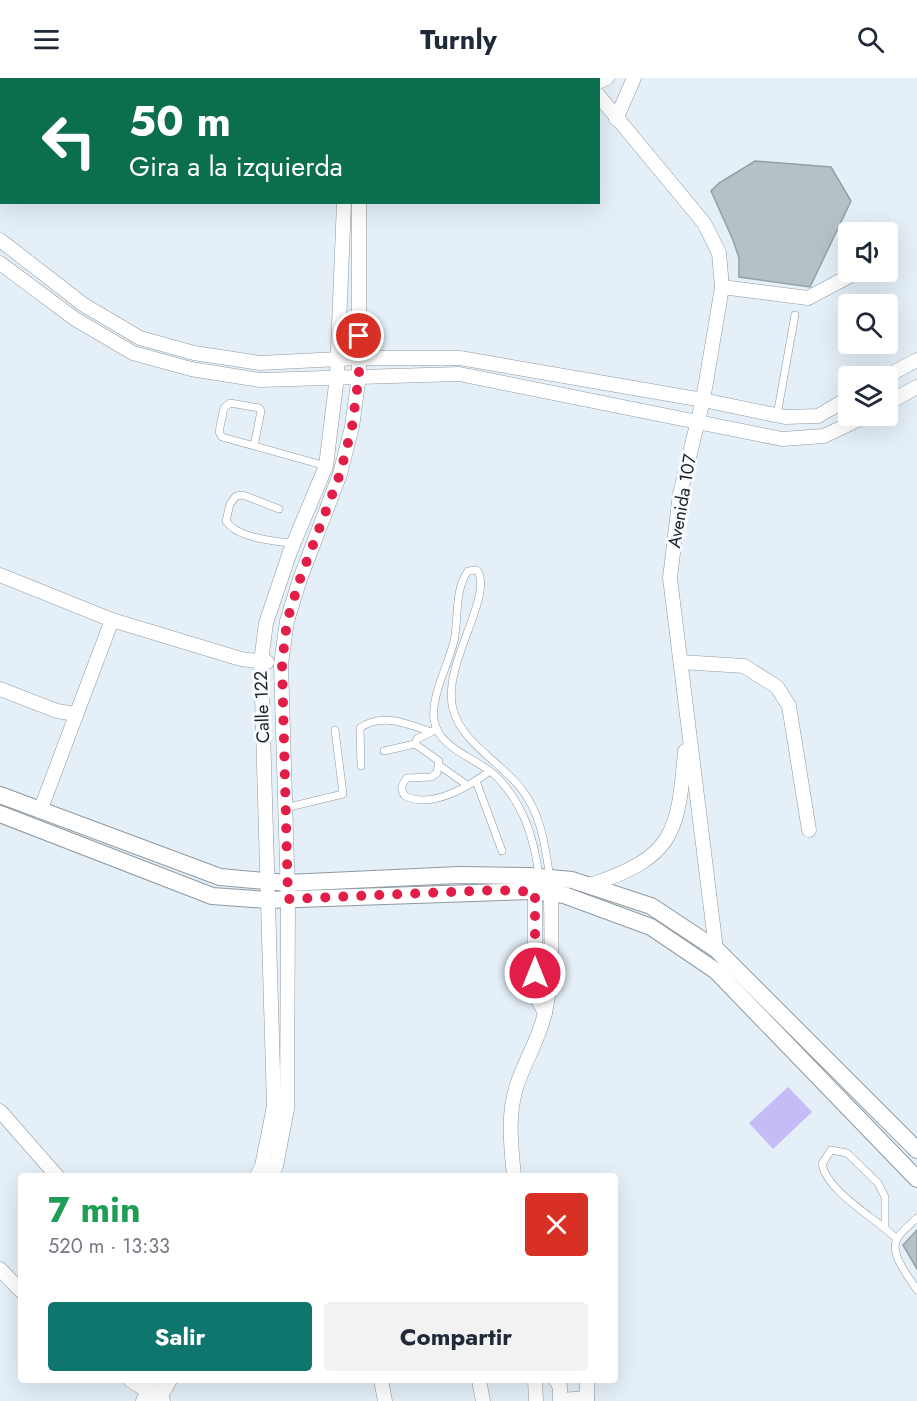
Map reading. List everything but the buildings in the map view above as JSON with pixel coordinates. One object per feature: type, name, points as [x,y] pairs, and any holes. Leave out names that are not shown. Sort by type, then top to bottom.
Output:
[{"type":"street","points":[[616,119],[634,78]]},
{"type":"street","name":"Avenida 107","points":[[600,98],[704,223],[719,253],[722,287],[703,400],[680,494],[670,578],[716,949]]},
{"type":"street","name":"Calle 122","points":[[258,1173],[262,1166],[274,1106],[261,662],[266,623],[294,544],[326,466],[337,376],[344,204]]},
{"type":"street","name":"Calle 122","points":[[272,1173],[276,1166],[287,1109],[287,891],[282,664],[287,621],[342,465],[352,427],[359,375],[359,204]]},
{"type":"street","points":[[0,240],[84,305],[140,338],[194,353],[260,363],[359,358],[460,358],[703,400],[777,416],[818,416],[838,404]]},
{"type":"street","points":[[0,263],[75,319],[133,353],[191,369],[260,380],[359,375],[459,374],[782,439],[824,436],[845,426]]},
{"type":"street","points":[[722,287],[808,298],[838,282]]},
{"type":"street","points":[[898,370],[917,360]]},
{"type":"street","points":[[898,397],[917,387]]},
{"type":"street","points":[[0,575],[112,620],[207,650],[261,662],[282,664]]},
{"type":"street","points":[[40,810],[112,620]]},
{"type":"street","points":[[681,662],[744,666],[777,687],[789,706],[809,830]]},
{"type":"street","points":[[0,688],[57,711],[76,714]]},
{"type":"street","points":[[0,814],[212,896],[268,900],[287,891],[497,890],[544,885],[590,885],[628,872],[660,850],[674,827],[681,798],[688,725]]},
{"type":"street","points":[[0,795],[220,877],[267,880],[287,891]]},
{"type":"street","points":[[63,839],[70,822]]},
{"type":"street","points":[[514,1173],[510,1127],[512,1105],[517,1085],[540,1033],[545,1013],[535,994],[544,885]]},
{"type":"street","points":[[544,885],[564,895],[651,927],[716,971],[917,1179]]},
{"type":"street","points":[[590,885],[651,906],[716,949],[917,1150]]},
{"type":"street","points":[[3,1119],[54,1173]]},
{"type":"street","points":[[0,1269],[18,1288]]},
{"type":"street","points":[[134,1383],[154,1396],[167,1383]]},
{"type":"street","points":[[382,1383],[385,1401]]},
{"type":"street","points":[[480,1383],[483,1401]]},
{"type":"street","points":[[534,1383],[536,1401]]},
{"type":"street","points":[[558,1383],[560,1400],[587,1400],[587,1383]]},
{"type":"lane","points":[[777,416],[795,315]]},
{"type":"lane","points":[[254,446],[261,411],[259,408],[230,403],[224,408],[219,432],[222,437],[254,446],[326,466]]},
{"type":"lane","points":[[279,509],[243,495],[236,496],[230,504],[226,521],[230,527],[240,531],[294,544]]},
{"type":"lane","points":[[434,730],[434,710],[455,639],[462,579],[468,570],[477,570],[481,576],[482,588],[479,606],[473,616],[456,665],[450,692],[452,708],[458,723],[468,737],[504,769],[524,792],[543,831],[544,885]]},
{"type":"lane","points":[[459,611],[473,616]]},
{"type":"lane","points":[[361,766],[360,728],[368,722],[386,720],[434,730],[454,748],[490,771],[514,797],[527,820],[535,843],[544,885]]},
{"type":"lane","points":[[285,808],[343,794],[335,730]]},
{"type":"lane","points":[[384,751],[415,744],[417,740],[434,730]]},
{"type":"lane","points":[[415,744],[436,758],[440,766],[466,785]]},
{"type":"lane","points":[[440,766],[431,777],[407,778],[401,790],[405,796],[416,799],[444,797],[476,781],[490,771]]},
{"type":"lane","points":[[476,781],[502,851]]},
{"type":"lane","points":[[885,1227],[885,1197],[878,1183],[847,1153],[831,1150],[822,1164],[824,1174],[855,1205],[897,1239]]},
{"type":"lane","points":[[917,1218],[897,1239],[897,1257],[917,1290]]},
{"type":"shaded area","points":[[788,1087],[812,1112],[773,1149],[749,1123]]},
{"type":"route","points":[[359,336],[359,375],[352,427],[340,474],[300,579],[287,621],[282,664],[288,899],[497,890],[535,892],[535,973]]}]
